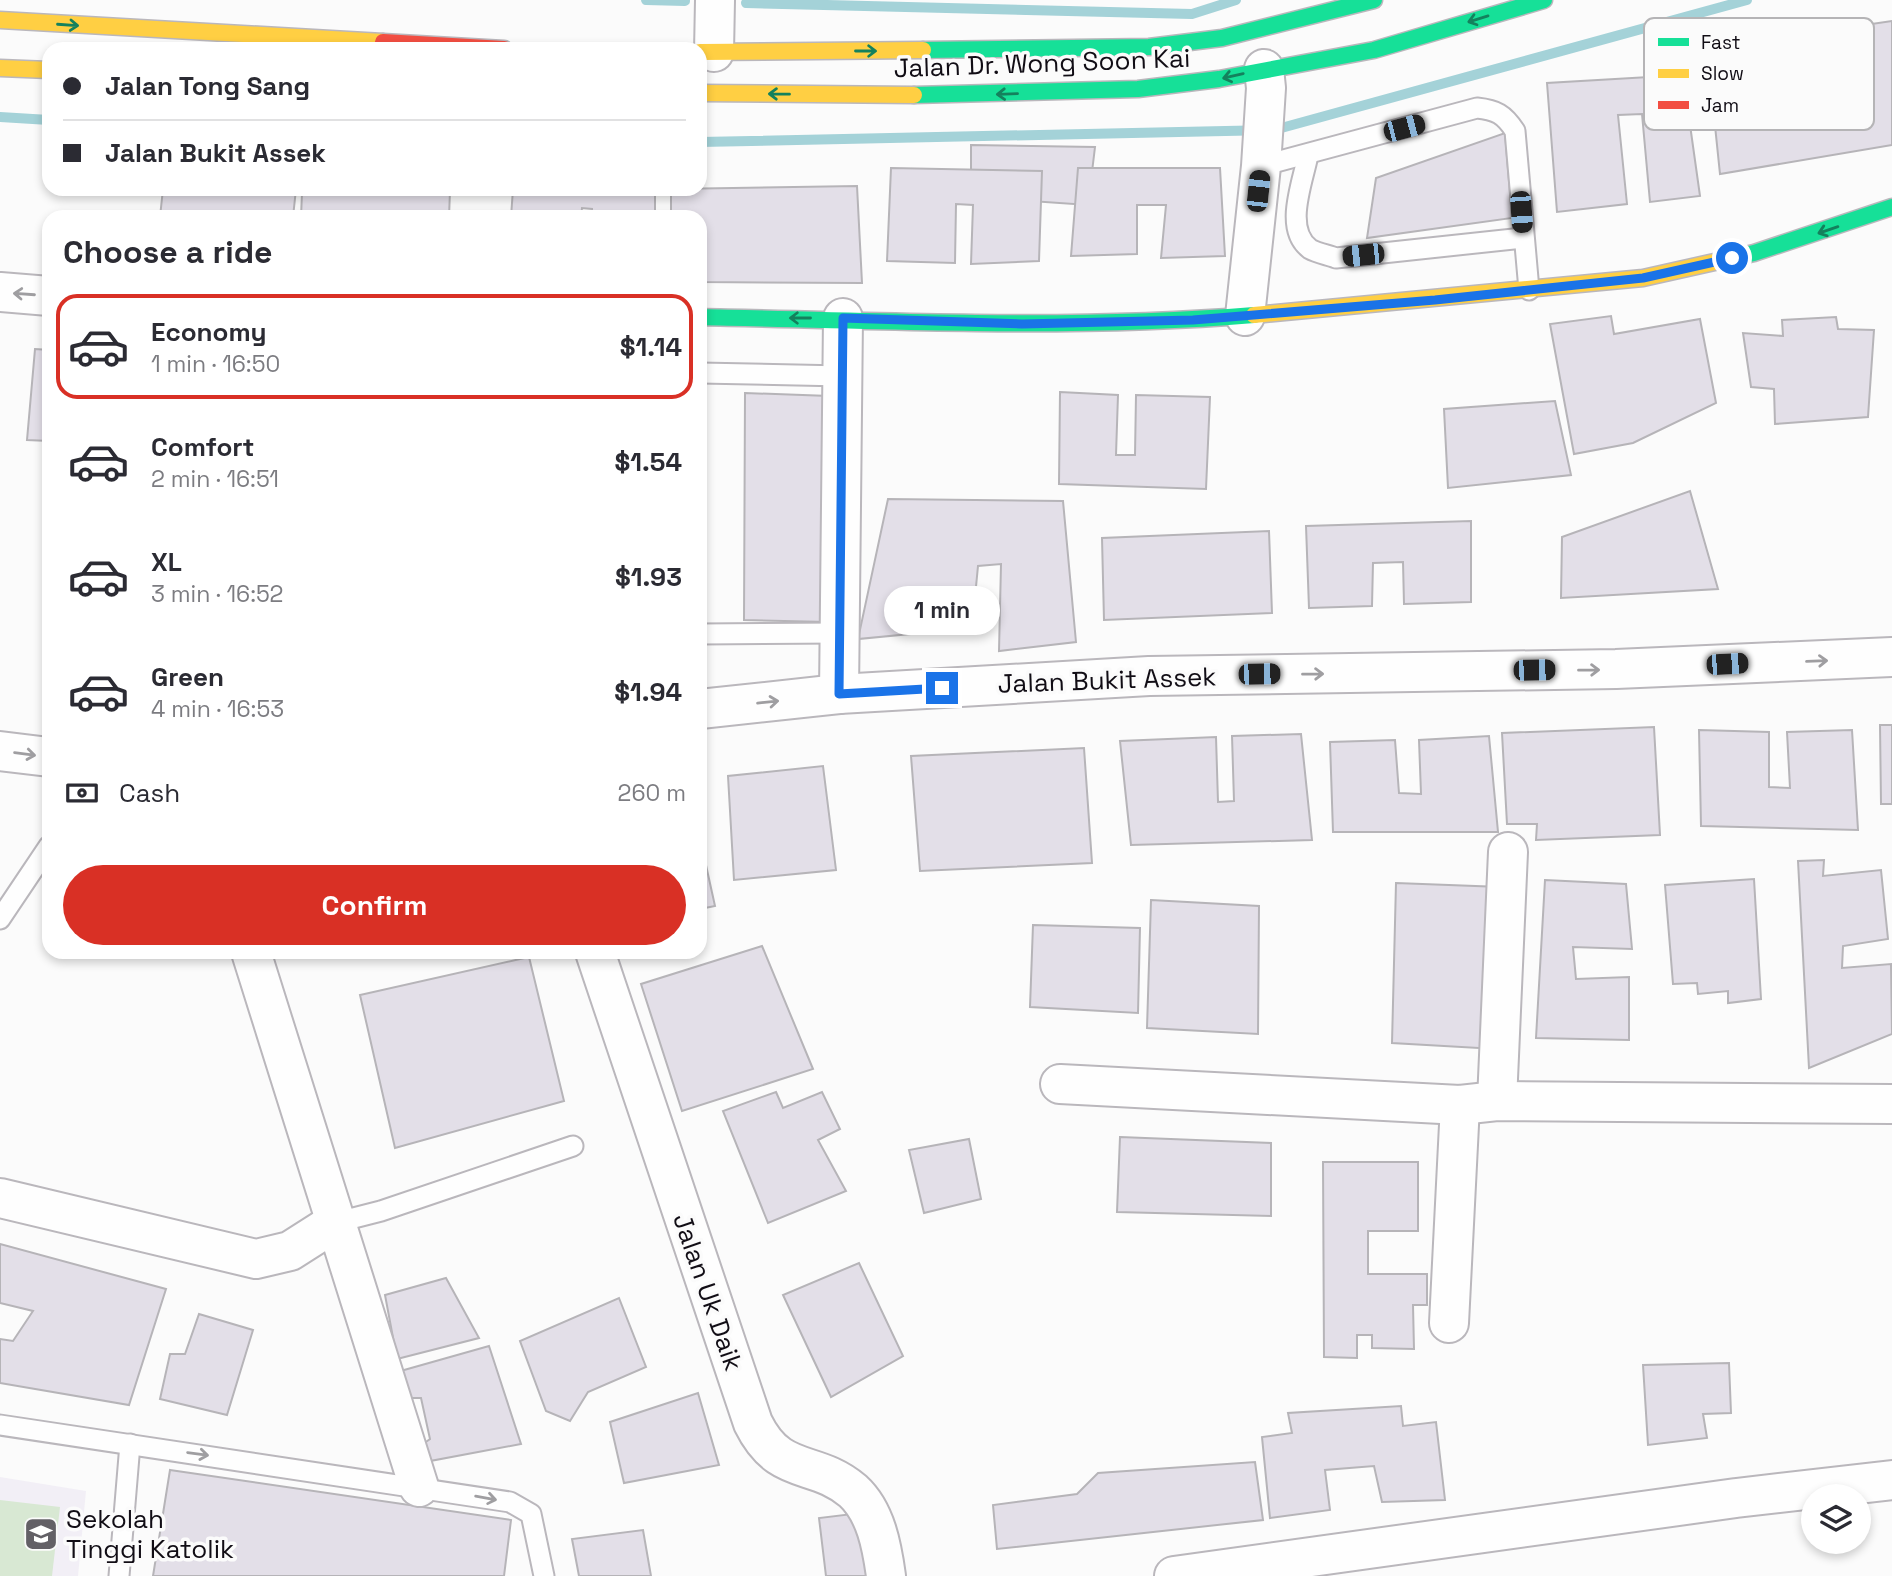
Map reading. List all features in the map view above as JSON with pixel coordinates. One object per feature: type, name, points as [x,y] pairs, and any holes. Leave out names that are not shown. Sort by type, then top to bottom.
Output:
[{"type":"main road","name":"Jalan Dr. Wong Soon Kai","points":[[707,52],[1149,47],[1222,38],[1304,8],[1374,0]]},
{"type":"main road","name":"Jalan Dr. Wong Soon Kai","points":[[707,93],[972,96],[1138,89],[1219,79],[1265,78],[1374,50],[1544,0]]},
{"type":"main road","points":[[0,20],[383,42]]},
{"type":"main road","points":[[0,68],[42,70]]},
{"type":"main road","points":[[707,317],[1022,324],[1245,316],[1529,290],[1643,278],[1754,253],[1892,207]]},
{"type":"street","points":[[707,52],[715,0]]},
{"type":"street","points":[[1245,316],[1261,158],[1265,78]]},
{"type":"street","points":[[0,292],[42,295]]},
{"type":"street","points":[[839,694],[843,318]]},
{"type":"street","name":"Jalan Bukit Assek","points":[[707,708],[839,694],[1149,676],[1616,669],[1892,657]]},
{"type":"street","points":[[0,751],[42,756]]},
{"type":"street","points":[[1449,1323],[1508,852]]},
{"type":"street","points":[[253,959],[419,1487]]},
{"type":"street","name":"Jalan Uk Daik","points":[[597,959],[753,1423],[764,1445],[785,1462],[831,1478],[852,1491],[866,1507],[876,1532],[886,1576]]},
{"type":"street","points":[[1059,1084],[1478,1103],[1892,1104]]},
{"type":"street","points":[[0,1198],[256,1259],[290,1251],[334,1223]]},
{"type":"street","points":[[1174,1576],[1736,1498],[1892,1480]]},
{"type":"lane","points":[[1261,158],[1308,155],[1477,108],[1494,110],[1506,116],[1515,131],[1529,290]]},
{"type":"lane","points":[[1308,155],[1295,219],[1301,238],[1311,249],[1336,258],[1523,238]]},
{"type":"lane","points":[[707,373],[843,376]]},
{"type":"lane","points":[[707,634],[840,633]]},
{"type":"lane","points":[[0,919],[42,856]]},
{"type":"lane","points":[[334,1223],[381,1211],[572,1146]]},
{"type":"lane","points":[[0,1425],[510,1502],[531,1514],[544,1576]]},
{"type":"lane","points":[[119,1576],[130,1444]]},
{"type":"shaded area","name":"Sekolah Tinggi Katolik","points":[[0,1477],[86,1491],[78,1576],[0,1576]]},
{"type":"green space","points":[[0,1500],[60,1507],[52,1576],[0,1576]]},
{"type":"building","points":[[1892,21],[1892,145],[1720,174],[1715,130],[1874,130],[1874,24]]},
{"type":"building","points":[[1644,77],[1644,130],[1691,130],[1700,196],[1650,202],[1642,114],[1618,115],[1627,204],[1557,212],[1547,83]]},
{"type":"building","points":[[1505,133],[1512,218],[1367,238],[1376,178]]},
{"type":"building","points":[[971,145],[1095,147],[1088,205],[971,197]]},
{"type":"building","points":[[891,168],[1042,171],[1039,261],[971,264],[973,205],[956,204],[955,263],[887,261]]},
{"type":"building","points":[[1078,168],[1220,168],[1225,256],[1161,258],[1166,205],[1137,205],[1137,254],[1071,256]]},
{"type":"building","points":[[857,186],[862,283],[707,282],[707,210],[671,210],[671,196],[707,196],[707,188]]},
{"type":"building","points":[[162,196],[295,196],[294,210],[161,210]]},
{"type":"building","points":[[302,196],[450,196],[449,210],[301,210]]},
{"type":"building","points":[[512,196],[655,196],[655,210],[512,210]]},
{"type":"building","points":[[1611,316],[1614,334],[1700,319],[1716,403],[1633,443],[1574,454],[1550,324]]},
{"type":"building","points":[[1836,317],[1838,329],[1874,330],[1868,417],[1775,424],[1774,389],[1751,387],[1743,333],[1783,336],[1782,320]]},
{"type":"building","points":[[35,349],[42,350],[42,441],[27,440]]},
{"type":"building","points":[[1060,392],[1118,395],[1116,455],[1135,455],[1136,395],[1210,397],[1206,489],[1059,484]]},
{"type":"building","points":[[745,393],[829,396],[828,622],[744,620]]},
{"type":"building","points":[[1555,401],[1571,475],[1448,488],[1444,409]]},
{"type":"building","points":[[1690,491],[1718,589],[1561,598],[1562,537]]},
{"type":"building","points":[[888,499],[1063,501],[1076,642],[999,651],[1001,564],[978,566],[972,628],[858,639]]},
{"type":"building","points":[[1471,521],[1471,602],[1404,604],[1403,562],[1373,563],[1372,606],[1309,608],[1306,526]]},
{"type":"building","points":[[1269,531],[1272,613],[1104,620],[1102,538]]},
{"type":"building","points":[[1880,725],[1892,725],[1892,804],[1881,804]]},
{"type":"building","points":[[1654,727],[1660,835],[1536,840],[1537,824],[1507,824],[1502,733]]},
{"type":"building","points":[[1699,730],[1769,732],[1769,787],[1790,788],[1787,732],[1852,730],[1858,830],[1701,826]]},
{"type":"building","points":[[1301,734],[1312,840],[1131,845],[1120,741],[1216,737],[1218,802],[1234,801],[1232,736]]},
{"type":"building","points":[[1489,736],[1498,832],[1333,832],[1330,742],[1395,740],[1399,793],[1421,794],[1419,740]]},
{"type":"building","points":[[1084,748],[1092,863],[920,871],[911,756]]},
{"type":"building","points":[[823,766],[836,870],[734,880],[728,776]]},
{"type":"building","points":[[1824,860],[1823,876],[1881,870],[1888,939],[1843,946],[1842,968],[1891,964],[1892,1034],[1809,1068],[1798,861]]},
{"type":"building","points":[[707,870],[715,906],[707,908]]},
{"type":"building","points":[[1754,879],[1761,999],[1728,1003],[1728,991],[1698,994],[1697,983],[1673,984],[1665,885]]},
{"type":"building","points":[[1545,880],[1626,884],[1632,949],[1573,947],[1576,979],[1629,977],[1629,1040],[1536,1038]]},
{"type":"building","points":[[1396,883],[1501,887],[1496,1049],[1392,1043]]},
{"type":"building","points":[[1151,900],[1259,906],[1258,1034],[1147,1028]]},
{"type":"building","points":[[1033,925],[1140,928],[1138,1013],[1030,1007]]},
{"type":"building","points":[[762,946],[813,1069],[682,1111],[641,984]]},
{"type":"building","points":[[529,959],[564,1101],[395,1148],[360,995]]},
{"type":"building","points":[[776,1092],[783,1108],[822,1092],[840,1129],[818,1140],[846,1191],[768,1223],[723,1111]]},
{"type":"building","points":[[1120,1137],[1271,1143],[1271,1216],[1117,1212]]},
{"type":"building","points":[[969,1139],[981,1199],[924,1213],[909,1150]]},
{"type":"building","points":[[1323,1162],[1418,1162],[1418,1231],[1368,1231],[1368,1274],[1427,1274],[1427,1305],[1413,1305],[1414,1349],[1372,1348],[1372,1335],[1357,1335],[1357,1358],[1324,1357]]},
{"type":"building","points":[[0,1244],[166,1289],[129,1405],[0,1383],[0,1339],[13,1341],[33,1311],[0,1303]]},
{"type":"building","points":[[859,1263],[903,1356],[831,1397],[783,1295]]},
{"type":"building","points":[[446,1278],[479,1338],[397,1359],[385,1295]]},
{"type":"building","points":[[619,1298],[646,1367],[588,1392],[570,1421],[546,1411],[520,1341]]},
{"type":"building","points":[[199,1314],[253,1330],[227,1415],[160,1399],[170,1354],[185,1354]]},
{"type":"building","points":[[489,1346],[521,1444],[430,1461],[423,1444],[430,1439],[421,1398],[403,1398],[397,1372]]},
{"type":"building","points":[[1729,1363],[1731,1413],[1703,1414],[1707,1438],[1648,1445],[1643,1365]]},
{"type":"building","points":[[698,1393],[719,1465],[624,1483],[610,1422]]},
{"type":"building","points":[[1401,1406],[1403,1426],[1436,1422],[1445,1500],[1382,1502],[1374,1466],[1325,1470],[1330,1510],[1270,1518],[1262,1437],[1292,1433],[1288,1413]]},
{"type":"building","points":[[1255,1462],[1263,1520],[997,1549],[993,1505],[1077,1494],[1098,1473]]},
{"type":"building","points":[[170,1470],[511,1520],[504,1576],[153,1576]]},
{"type":"building","points":[[885,1510],[891,1576],[826,1576],[819,1518]]},
{"type":"building","points":[[643,1530],[651,1576],[579,1576],[572,1539]]},
{"type":"waterway","points":[[646,0],[685,1]]},
{"type":"waterway","points":[[746,3],[1192,14],[1236,0]]},
{"type":"waterway","points":[[1682,18],[1747,0]]},
{"type":"waterway","points":[[707,142],[1274,130],[1644,28]]},
{"type":"waterway","points":[[0,117],[42,120]]},
{"type":"traffic: fast","points":[[923,50],[1149,47],[1222,38],[1374,0]]},
{"type":"traffic: fast","points":[[914,95],[1138,89],[1219,79],[1374,50],[1544,0]]},
{"type":"traffic: fast","points":[[1719,261],[1754,253],[1892,207]]},
{"type":"traffic: fast","points":[[707,317],[1047,323],[1185,320],[1254,315]]},
{"type":"traffic: slow","points":[[0,20],[383,42]]},
{"type":"traffic: slow","points":[[707,52],[923,50]]},
{"type":"traffic: slow","points":[[0,68],[42,70]]},
{"type":"traffic: slow","points":[[707,93],[914,95]]},
{"type":"traffic: slow","points":[[1254,315],[1643,278],[1719,261]]},
{"type":"place","name":"Sekolah Tinggi Katolik","points":[[41,1534]]},
{"type":"route","points":[[942,688],[839,694],[843,318],[1022,324],[1193,320],[1435,300],[1643,278],[1732,258]]}]
